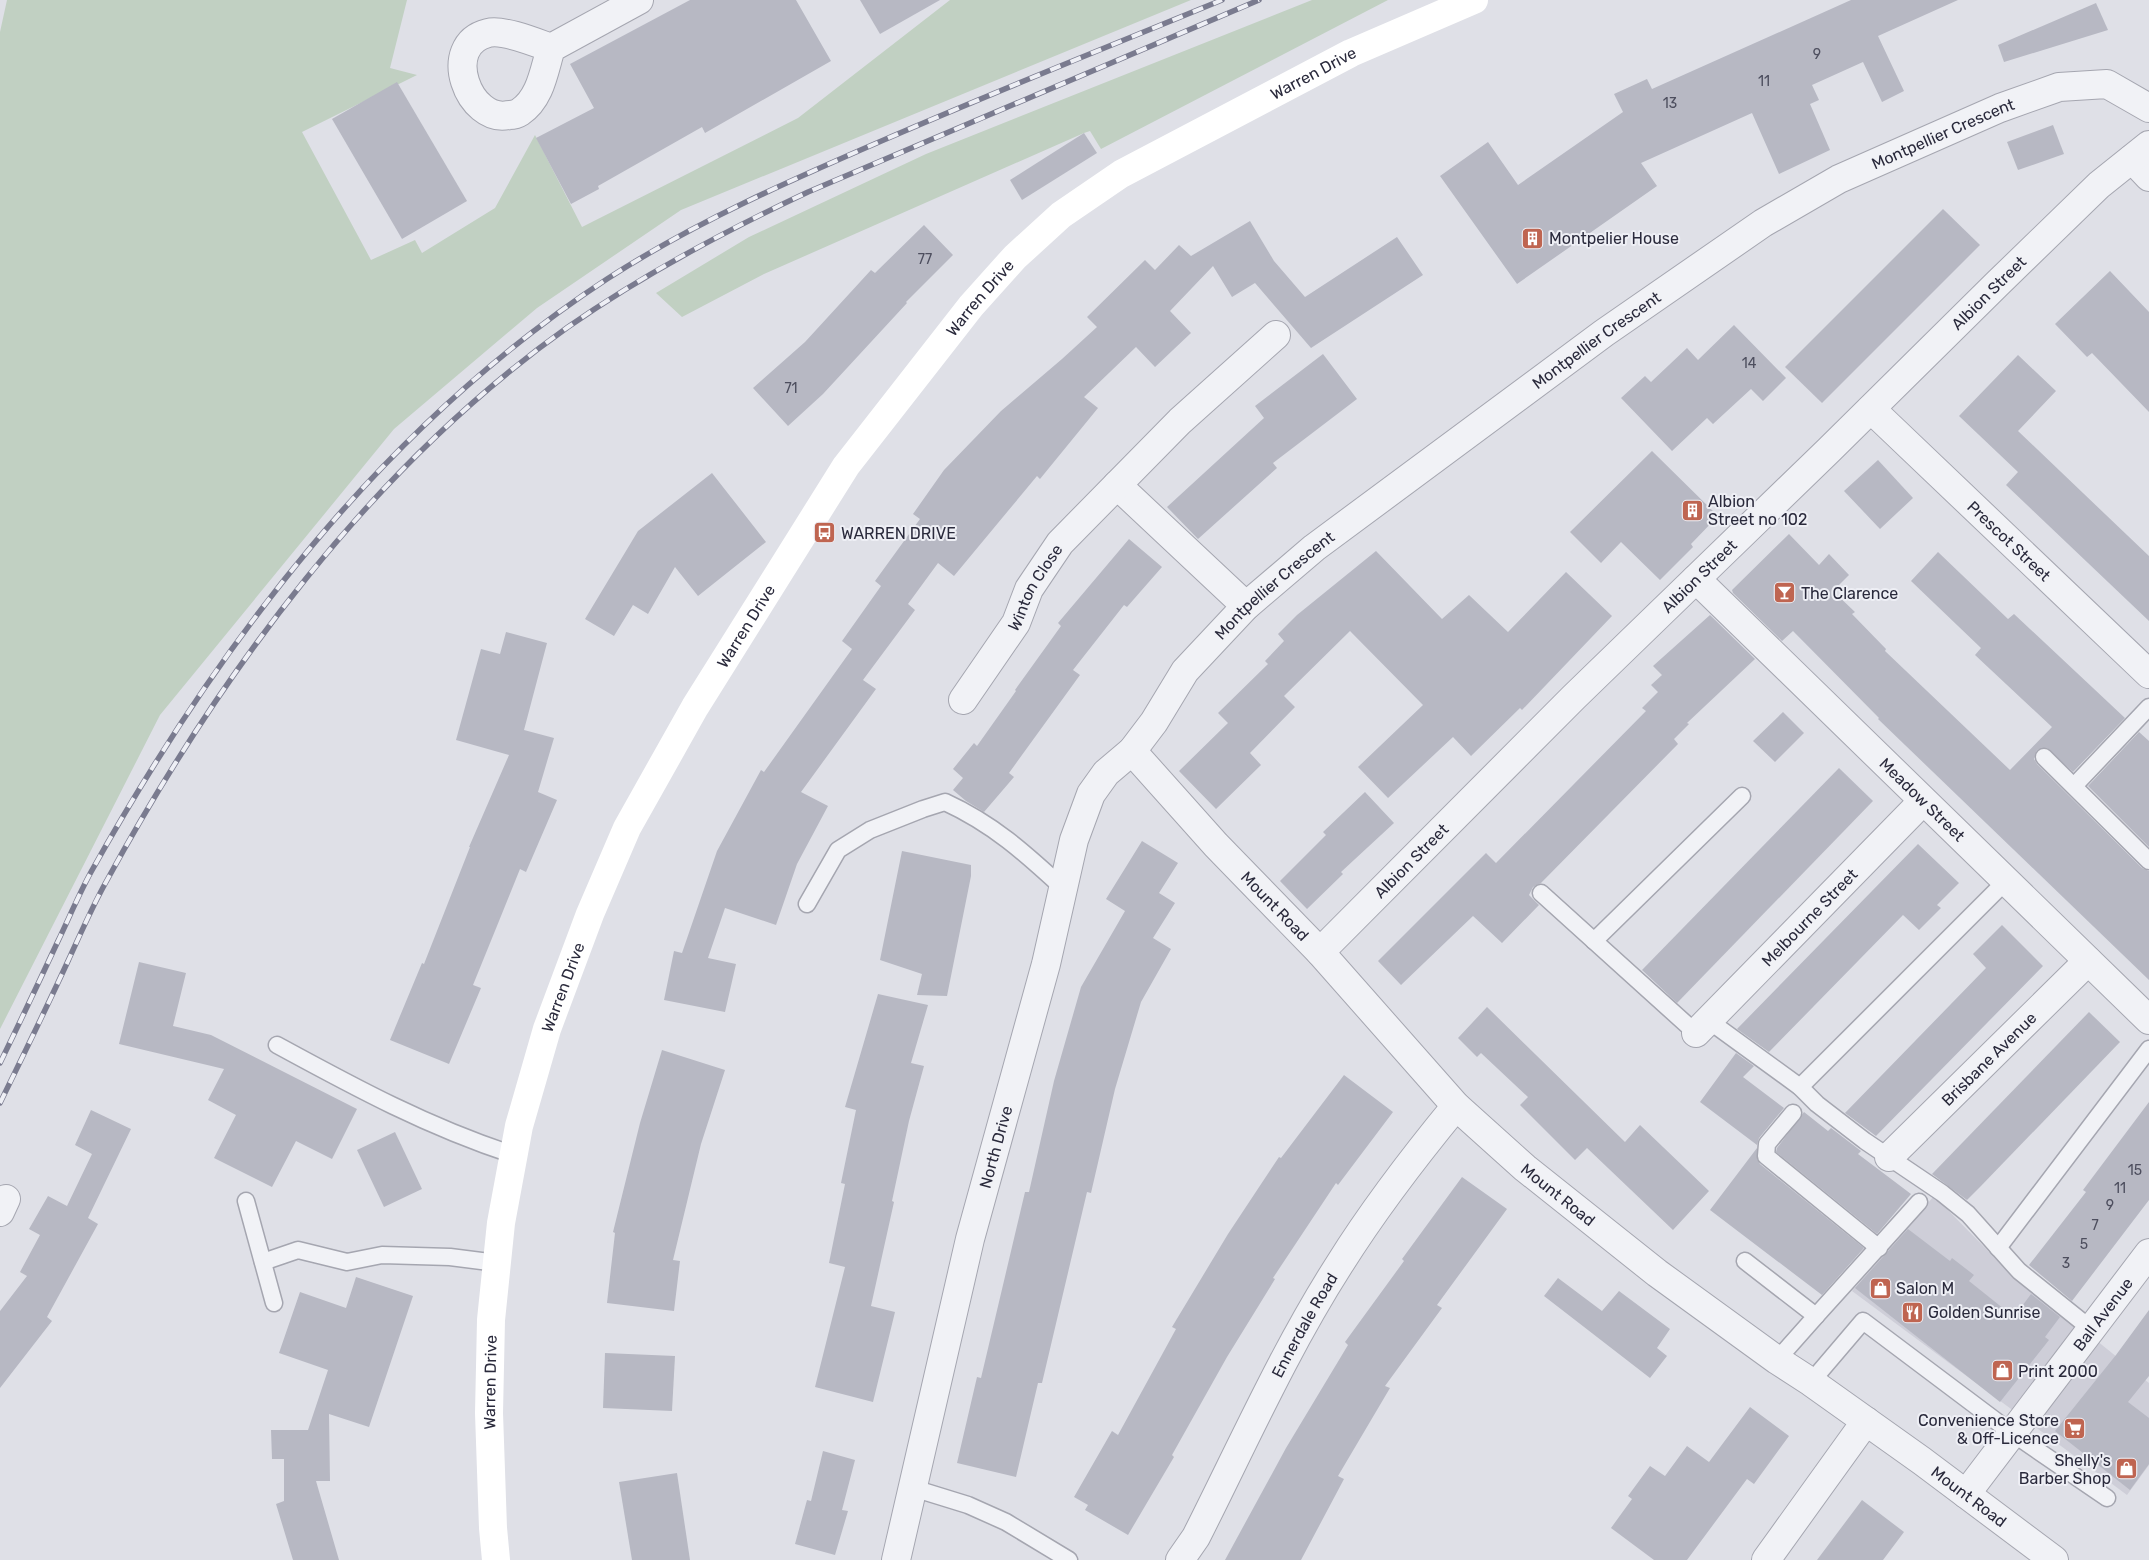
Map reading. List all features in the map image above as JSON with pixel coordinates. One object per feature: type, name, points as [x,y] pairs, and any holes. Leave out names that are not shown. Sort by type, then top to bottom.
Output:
[{"type":"street","points":[[551,48],[638,0]]},
{"type":"street","name":"Warren Drive","points":[[496,1560],[489,1413],[491,1320],[501,1223],[519,1126],[547,1029],[590,914],[627,828],[695,707],[846,466],[970,306],[1015,257],[1061,215],[1121,174],[1351,53],[1474,0]]},
{"type":"street","name":"Montpellier Crescent","points":[[1132,751],[1154,722],[1185,671],[1246,606],[1314,548],[1604,333],[1763,224],[1839,179],[2000,108],[2060,87],[2107,84],[2149,108]]},
{"type":"street","name":"Albion Street","points":[[1320,952],[1574,697],[2099,185],[2143,160]]},
{"type":"street","name":"Winton Close","points":[[963,700],[1016,623],[1029,589],[1060,543],[1180,421],[1276,335]]},
{"type":"street","name":"Prescot Street","points":[[1871,409],[2149,674]]},
{"type":"street","points":[[1117,485],[1246,606]]},
{"type":"street","name":"Meadow Street","points":[[1696,579],[2149,1020]]},
{"type":"street","name":"Mount Road","points":[[1132,751],[1216,845],[1320,952],[1456,1106],[1525,1168],[1657,1273],[1777,1360],[1866,1421],[2054,1560]]},
{"type":"street","name":"North Drive","points":[[896,1560],[970,1239],[1046,964],[1074,840],[1091,794],[1106,773],[1132,751]]},
{"type":"street","name":"Melbourne Street","points":[[1702,1026],[1923,801]]},
{"type":"street","name":"Brisbane Avenue","points":[[1889,1158],[2088,961]]},
{"type":"street","name":"Ennerdale Road","points":[[1180,1560],[1196,1537],[1285,1360],[1338,1265],[1394,1183],[1456,1106]]},
{"type":"street","name":"Ball Avenue","points":[[1966,1494],[2149,1253]]},
{"type":"street","points":[[1766,1560],[1866,1421]]},
{"type":"lane","points":[[2074,786],[2149,707]]},
{"type":"lane","points":[[2044,757],[2149,861]]},
{"type":"lane","points":[[1594,941],[1742,796]]},
{"type":"lane","points":[[808,904],[838,850],[870,830],[945,802],[970,814],[1018,846],[1063,888]]},
{"type":"lane","points":[[1800,1086],[2006,881]]},
{"type":"lane","points":[[1541,893],[1594,941],[1702,1026],[1800,1086],[1818,1104],[1889,1158],[1942,1193],[1968,1214],[2019,1271],[2091,1329]]},
{"type":"lane","points":[[277,1045],[419,1120],[467,1140],[514,1155]]},
{"type":"lane","points":[[1998,1248],[2149,1048]]},
{"type":"lane","points":[[1793,1113],[1767,1144],[1766,1156],[1879,1248]]},
{"type":"lane","points":[[246,1200],[274,1302]]},
{"type":"lane","points":[[1777,1360],[1919,1202]]},
{"type":"lane","points":[[263,1262],[298,1250],[347,1262],[382,1255],[450,1257],[497,1263]]},
{"type":"lane","points":[[1745,1261],[1816,1316]]},
{"type":"lane","points":[[1811,1382],[1863,1320],[2012,1433],[2106,1498]]},
{"type":"lane","points":[[913,1488],[968,1505],[1006,1522],[1069,1560]]},
{"type":"shaded area","points":[[1934,1196],[1997,1260],[2149,1383],[2149,1465],[2127,1495],[1852,1291]]},
{"type":"green space","points":[[7,0],[407,0],[390,68],[417,75],[302,132],[371,260],[415,240],[422,253],[495,208],[535,135],[582,227],[798,118],[950,0],[1191,0],[681,210],[537,308],[394,429],[160,715],[0,1029],[0,32]]},
{"type":"green space","points":[[1312,0],[1388,0],[1101,149],[1090,131],[1084,133],[764,274],[682,317],[656,293],[749,237],[926,154]]},
{"type":"building","points":[[690,0],[796,0],[831,61],[705,133],[702,127],[598,186],[599,189],[571,204],[536,138],[594,108],[570,64]]},
{"type":"building","points":[[860,0],[940,0],[880,34]]},
{"type":"building","points":[[1851,0],[1958,0],[1878,36],[1904,91],[1882,102],[1863,62],[1812,85],[1819,100],[1810,104],[1830,150],[1779,174],[1752,113],[1641,163],[1657,186],[1517,284],[1440,176],[1488,142],[1518,185],[1623,112],[1614,94],[1647,79],[1652,89]]},
{"type":"building","points":[[2096,3],[2108,30],[2004,62],[1998,45]]},
{"type":"building","points":[[397,82],[467,201],[402,239],[332,119]]},
{"type":"building","points":[[2053,125],[2064,154],[2018,170],[2007,142]]},
{"type":"building","points":[[1084,133],[1097,153],[1022,200],[1010,180]]},
{"type":"building","points":[[1943,209],[1980,245],[1822,403],[1785,367]]},
{"type":"building","points":[[1250,221],[1274,261],[1305,297],[1397,237],[1423,275],[1311,348],[1255,283],[1232,297],[1213,266],[1170,311],[1191,333],[1155,367],[1136,347],[1084,397],[1098,408],[1040,479],[1037,476],[954,576],[938,563],[908,604],[915,610],[863,680],[876,689],[801,792],[828,806],[797,864],[776,925],[725,908],[708,958],[736,964],[725,1012],[664,1000],[674,951],[682,953],[717,851],[761,770],[764,772],[852,649],[842,641],[881,586],[875,581],[920,519],[913,514],[944,470],[1001,411],[1097,327],[1087,317],[1145,260],[1155,270],[1179,245],[1191,256]]},
{"type":"building","points":[[924,225],[953,255],[906,302],[823,394],[788,426],[753,388],[805,342],[871,270],[875,273]]},
{"type":"building","points":[[2110,271],[2149,312],[2149,412],[2092,353],[2087,357],[2055,324]]},
{"type":"building","points":[[1734,325],[1786,378],[1763,401],[1751,389],[1713,424],[1707,418],[1672,451],[1621,398],[1645,376],[1651,382],[1687,348],[1698,360]]},
{"type":"building","points":[[1323,354],[1357,399],[1273,463],[1277,468],[1198,539],[1167,507],[1264,418],[1255,406]]},
{"type":"building","points":[[2018,355],[2056,391],[2018,431],[2149,556],[2149,621],[2006,485],[2018,472],[1959,416]]},
{"type":"building","points":[[1652,451],[1718,516],[1691,544],[1693,547],[1660,580],[1621,542],[1601,563],[1570,532]]},
{"type":"building","points":[[1878,460],[1913,498],[1880,529],[1844,491]]},
{"type":"building","points":[[712,473],[766,542],[698,596],[675,567],[648,614],[633,605],[614,636],[585,619],[638,531]]},
{"type":"building","points":[[1789,534],[1819,565],[1829,554],[1849,575],[1833,591],[1855,612],[1852,614],[1886,649],[1885,651],[2010,770],[2052,727],[1975,655],[1981,648],[1911,581],[1938,552],[2008,619],[2014,614],[2125,718],[2073,772],[2047,748],[2037,750],[2034,759],[2142,868],[2149,871],[2149,980],[1878,719],[1793,631],[1782,641],[1733,593],[1732,590]]},
{"type":"building","points":[[1129,539],[1162,567],[1127,607],[1124,605],[1073,670],[1080,675],[1009,773],[1014,777],[984,812],[953,790],[963,778],[953,769],[974,743],[977,746],[1061,626],[1058,623]]},
{"type":"building","points":[[1376,551],[1442,619],[1469,595],[1508,632],[1566,572],[1612,616],[1522,710],[1520,708],[1471,756],[1453,737],[1388,798],[1358,767],[1423,705],[1350,631],[1284,696],[1295,707],[1250,753],[1261,765],[1216,809],[1179,771],[1228,723],[1218,713],[1268,664],[1265,661],[1284,641],[1278,634],[1297,615]]},
{"type":"building","points":[[1710,615],[1755,659],[1687,723],[1689,724],[1674,739],[1678,744],[1541,883],[1533,887],[1529,895],[1539,905],[1502,943],[1473,916],[1401,985],[1378,961],[1486,853],[1496,863],[1646,711],[1642,708],[1658,692],[1651,685],[1662,675],[1653,666]]},
{"type":"building","points":[[506,632],[547,643],[524,730],[554,738],[538,792],[557,800],[526,872],[520,869],[473,985],[481,988],[449,1064],[390,1040],[422,963],[424,964],[469,847],[509,755],[456,740],[481,649],[500,654]]},
{"type":"building","points":[[1783,712],[1804,733],[1775,762],[1753,741]]},
{"type":"building","points":[[2139,732],[2149,741],[2149,847],[2088,786]]},
{"type":"building","points":[[1839,768],[1873,801],[1677,1003],[1642,970]]},
{"type":"building","points":[[1365,792],[1394,823],[1341,872],[1343,874],[1307,909],[1280,881],[1326,835],[1323,832]]},
{"type":"building","points":[[1142,841],[1178,863],[1159,893],[1175,903],[1153,938],[1171,949],[1141,1002],[1115,1089],[1091,1193],[1087,1192],[1042,1383],[1038,1383],[1016,1477],[957,1463],[977,1377],[981,1378],[1025,1192],[1029,1192],[1054,1081],[1081,987],[1125,911],[1106,899]]},
{"type":"building","points":[[1918,844],[1959,883],[1937,905],[1941,908],[1919,930],[1903,915],[1769,1052],[1737,1029]]},
{"type":"building","points":[[902,851],[971,865],[971,876],[947,996],[917,995],[922,974],[880,960]]},
{"type":"building","points":[[2002,925],[2043,966],[1876,1136],[1845,1113],[1986,968],[1973,954]]},
{"type":"building","points":[[139,962],[186,973],[173,1026],[211,1035],[357,1109],[332,1159],[296,1141],[272,1187],[214,1158],[236,1115],[208,1100],[224,1069],[119,1044]]},
{"type":"building","points":[[878,994],[928,1005],[911,1063],[924,1066],[909,1121],[892,1201],[894,1202],[871,1306],[895,1312],[873,1402],[815,1387],[845,1267],[829,1263],[845,1184],[841,1183],[856,1110],[845,1107]]},
{"type":"building","points":[[1487,1007],[1625,1142],[1640,1125],[1709,1191],[1673,1230],[1587,1148],[1575,1160],[1520,1105],[1528,1097],[1481,1053],[1477,1057],[1458,1038]]},
{"type":"building","points":[[2089,1012],[2120,1042],[1980,1187],[1967,1200],[1932,1174]]},
{"type":"building","points":[[662,1050],[725,1070],[701,1144],[673,1260],[680,1261],[674,1311],[607,1303],[615,1233],[613,1232],[640,1123]]},
{"type":"building","points":[[1736,1053],[1754,1066],[1743,1077],[1784,1108],[1759,1138],[1757,1145],[1700,1102]]},
{"type":"building","points":[[1344,1075],[1393,1112],[1338,1185],[1336,1183],[1273,1278],[1275,1279],[1227,1357],[1172,1455],[1174,1457],[1128,1535],[1085,1510],[1088,1505],[1074,1497],[1112,1431],[1118,1435],[1176,1329],[1172,1327],[1228,1234],[1279,1157],[1281,1158]]},
{"type":"building","points":[[2149,1102],[2149,1200],[2072,1301],[2029,1265],[2086,1192],[2083,1190]]},
{"type":"building","points":[[91,1110],[131,1129],[88,1218],[98,1224],[47,1317],[52,1321],[0,1388],[0,1311],[27,1276],[20,1272],[40,1235],[29,1229],[48,1196],[67,1206],[92,1154],[75,1145]]},
{"type":"building","points":[[1804,1112],[1828,1131],[1831,1128],[1861,1151],[1858,1154],[1911,1194],[1877,1234],[1776,1152]]},
{"type":"building","points":[[395,1132],[422,1189],[384,1207],[357,1150]]},
{"type":"building","points":[[1757,1148],[1757,1159],[1760,1164],[1864,1248],[1822,1295],[1710,1210]]},
{"type":"building","points":[[1462,1177],[1507,1209],[1437,1305],[1442,1308],[1385,1386],[1390,1388],[1338,1476],[1344,1479],[1301,1560],[1225,1560],[1286,1448],[1348,1345],[1345,1342],[1404,1261],[1402,1259]]},
{"type":"building","points":[[1908,1229],[1950,1261],[1952,1258],[1974,1275],[1969,1281],[2014,1317],[2031,1294],[2060,1317],[2045,1337],[2049,1340],[2000,1402],[1855,1288]]},
{"type":"building","points":[[356,1277],[413,1296],[369,1427],[329,1414],[330,1481],[316,1481],[339,1560],[293,1560],[276,1504],[284,1501],[284,1459],[272,1459],[271,1430],[308,1430],[328,1370],[279,1353],[300,1292],[346,1308]]},
{"type":"building","points":[[1558,1278],[1602,1311],[1619,1291],[1670,1329],[1657,1348],[1667,1356],[1650,1378],[1544,1296]]},
{"type":"building","points":[[2149,1310],[2149,1376],[2128,1402],[2149,1418],[2149,1464],[2130,1490],[2055,1431],[2116,1355]]},
{"type":"building","points":[[605,1353],[675,1356],[672,1411],[603,1408]]},
{"type":"building","points":[[1750,1407],[1789,1436],[1754,1484],[1747,1479],[1687,1560],[1654,1560],[1611,1528],[1632,1499],[1628,1496],[1650,1466],[1665,1476],[1687,1446],[1709,1462]]},
{"type":"building","points":[[823,1451],[855,1460],[842,1510],[848,1511],[835,1555],[795,1544],[807,1500],[811,1501]]},
{"type":"building","points":[[677,1473],[690,1560],[632,1560],[619,1482]]},
{"type":"building","points":[[1862,1500],[1904,1532],[1883,1560],[1817,1560]]},
{"type":"railway","points":[[0,1063],[91,872],[141,786],[195,702],[252,621],[314,544],[380,470],[450,401],[526,337],[607,279],[640,258],[709,220],[779,186],[886,139],[1222,0]]},
{"type":"railway","points":[[0,1103],[106,882],[151,804],[199,727],[251,651],[306,578],[366,509],[429,443],[497,382],[568,327],[626,289],[685,254],[746,222],[808,192],[1259,0]]},
{"type":"place","name":"Montpelier House","points":[[1533,238]]},
{"type":"place","name":"Albion Street no 102","points":[[1692,510]]},
{"type":"place","name":"WARREN DRIVE","points":[[825,533]]},
{"type":"place","name":"The Clarence","points":[[1785,593]]},
{"type":"place","name":"Salon M","points":[[1880,1288]]},
{"type":"place","name":"Golden Sunrise","points":[[1912,1312]]},
{"type":"place","name":"Print 2000","points":[[2002,1371]]},
{"type":"place","name":"Convenience Store & Off-Licence","points":[[2075,1429]]},
{"type":"place","name":"Shelly's Barber Shop","points":[[2127,1469]]}]
